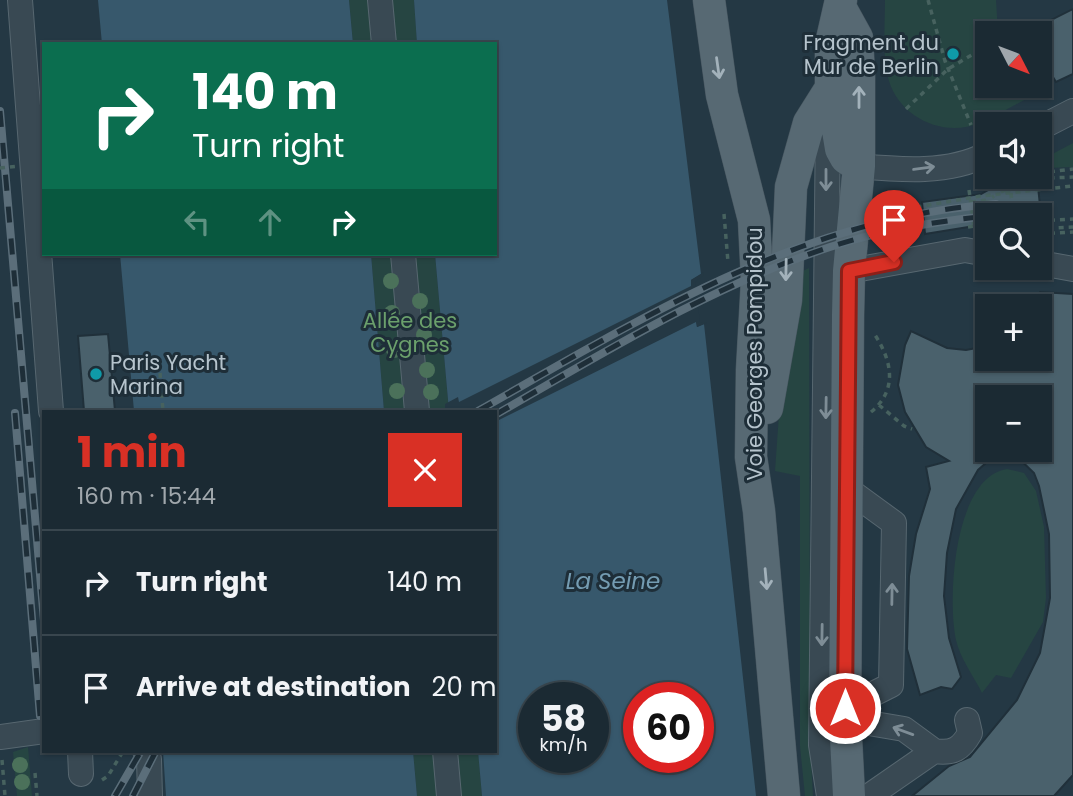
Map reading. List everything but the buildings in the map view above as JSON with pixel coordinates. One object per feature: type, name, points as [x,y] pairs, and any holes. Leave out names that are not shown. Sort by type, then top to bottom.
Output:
[{"type":"main road","name":"Voie Georges Pompidou","points":[[709,0],[722,95],[754,220],[757,308],[750,428],[785,793]]},
{"type":"main road","points":[[841,4],[831,44],[831,88],[841,149],[846,158],[859,166]]},
{"type":"main road","points":[[841,4],[857,38],[859,166],[849,271],[845,713],[849,796]]},
{"type":"main road","points":[[759,511],[767,402],[786,300],[791,187],[809,123],[831,88]]},
{"type":"street","points":[[20,0],[51,410]]},
{"type":"street","points":[[380,0],[384,42]]},
{"type":"street","points":[[828,796],[821,745],[828,309],[826,134],[831,88]]},
{"type":"street","points":[[1052,122],[1073,111]]},
{"type":"street","points":[[859,166],[907,170],[975,159]]},
{"type":"street","points":[[849,271],[965,250],[975,252]]},
{"type":"street","points":[[403,256],[417,410]]},
{"type":"street","points":[[1052,257],[1073,269]]},
{"type":"street","points":[[845,713],[891,685],[894,523],[846,488]]},
{"type":"street","points":[[845,713],[904,729],[934,751],[949,753],[962,746],[970,733],[967,720]]},
{"type":"street","points":[[0,737],[42,731]]},
{"type":"street","points":[[869,796],[934,751]]},
{"type":"street","points":[[146,753],[149,759],[149,796]]},
{"type":"street","points":[[445,753],[449,796]]},
{"type":"path","points":[[928,0],[948,69],[971,125]]},
{"type":"path","points":[[906,109],[948,69],[975,53]]},
{"type":"path","points":[[0,168],[19,166]]},
{"type":"path","points":[[1052,171],[1073,169]]},
{"type":"path","points":[[1052,175],[1073,177]]},
{"type":"path","points":[[887,212],[1073,186]]},
{"type":"path","points":[[971,202],[988,200],[1008,189]]},
{"type":"path","points":[[969,190],[974,226]]},
{"type":"path","points":[[1052,220],[1073,219]]},
{"type":"path","points":[[1052,231],[1073,227]]},
{"type":"path","points":[[1052,234],[1073,232]]},
{"type":"path","points":[[160,373],[163,410]]},
{"type":"path","points":[[879,405],[904,426],[912,429]]},
{"type":"path","points":[[1,748],[5,796]]},
{"type":"path","points":[[112,771],[123,753]]},
{"type":"path","points":[[35,773],[37,796]]},
{"type":"green space","points":[[349,0],[414,0],[417,42],[353,42]]},
{"type":"green space","points":[[885,0],[996,0],[997,21],[975,21],[975,98],[1027,98],[1001,112],[975,112],[975,124],[950,128],[937,126],[912,114],[902,105],[889,81],[885,52]]},
{"type":"green space","points":[[1073,143],[1073,167],[1052,168],[1052,154]]},
{"type":"green space","name":"Allée des Cygnes","points":[[371,256],[435,256],[449,410],[384,410]]},
{"type":"green space","points":[[809,268],[810,742],[813,796],[805,796],[800,746],[800,476],[775,471],[780,400],[799,273]]},
{"type":"green space","points":[[1007,469],[1024,473],[1036,491],[1044,527],[1046,598],[1043,622],[1011,678],[996,675],[982,693],[956,640],[953,621],[954,570],[965,516],[975,493],[989,477]]},
{"type":"green space","points":[[28,747],[32,796],[17,796],[13,752]]},
{"type":"green space","points":[[413,753],[478,753],[482,796],[417,796]]},
{"type":"water","points":[[98,0],[349,0],[353,42],[102,42]]},
{"type":"water","name":"La Seine","points":[[414,0],[667,0],[701,274],[691,280],[697,327],[704,324],[756,796],[482,796],[478,753],[497,753],[497,410],[449,410],[435,256],[497,256],[497,42],[417,42]]},
{"type":"water","points":[[120,256],[371,256],[384,410],[134,410]]},
{"type":"water","points":[[163,753],[413,753],[417,796],[166,796]]},
{"type":"pier","points":[[704,272],[695,282],[700,322],[707,323],[697,327],[696,322],[497,421],[497,410],[445,410],[445,404],[458,397],[459,402],[691,286],[691,280]]},
{"type":"railway","points":[[0,111],[42,598]]},
{"type":"railway","points":[[480,410],[663,308],[791,251],[857,229],[925,213],[975,207]]},
{"type":"railway","points":[[497,414],[658,322],[786,263],[888,231],[975,218]]},
{"type":"railway","points":[[15,413],[40,716]]},
{"type":"railway","points":[[115,796],[140,753]]},
{"type":"railway","points":[[133,796],[155,753]]},
{"type":"place","name":"Fragment du Mur de Berlin","points":[[953,54]]},
{"type":"place","name":"Paris Yacht Marina","points":[[96,374]]},
{"type":"route","points":[[845,708],[849,271],[894,262]]}]
